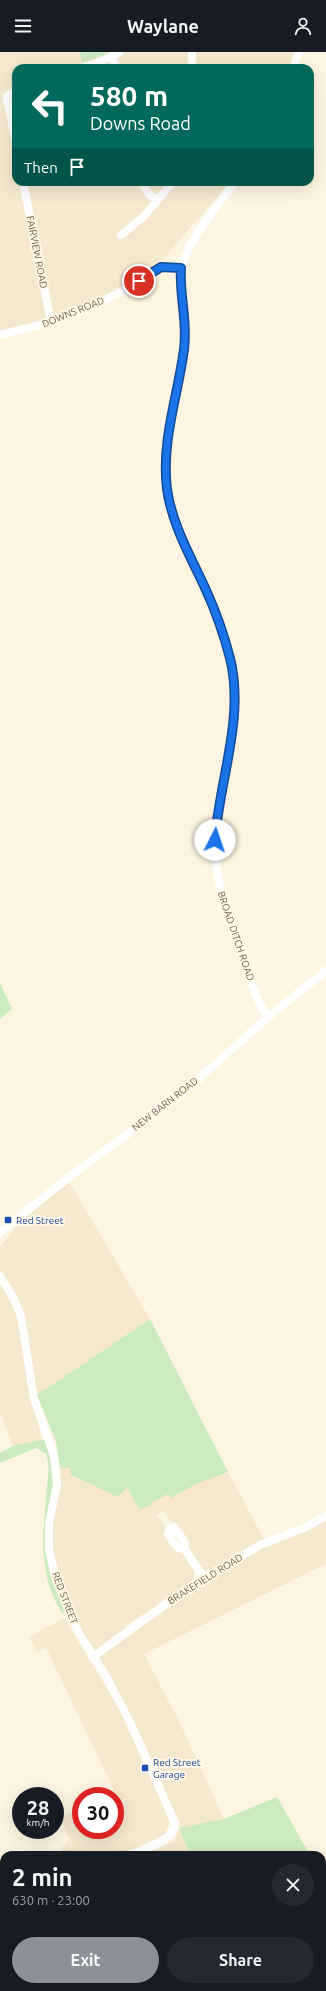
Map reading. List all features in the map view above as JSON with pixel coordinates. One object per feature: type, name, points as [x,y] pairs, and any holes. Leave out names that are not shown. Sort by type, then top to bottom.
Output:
[{"type":"street","points":[[91,64],[111,57],[119,52]]},
{"type":"street","points":[[192,52],[192,64]]},
{"type":"street","points":[[294,64],[299,52]]},
{"type":"street","points":[[111,57],[115,64]]},
{"type":"street","points":[[12,92],[8,94],[7,98],[12,124]]},
{"type":"street","name":"FAIRVIEW ROAD","points":[[25,186],[51,322]]},
{"type":"street","points":[[144,186],[149,194],[157,200]]},
{"type":"street","points":[[121,235],[144,216],[169,186]]},
{"type":"street","points":[[181,268],[186,252],[198,232],[232,186]]},
{"type":"street","name":"DOWNS ROAD","points":[[0,335],[51,322],[85,309],[119,293],[161,267],[181,268]]},
{"type":"street","name":"BROAD DITCH ROAD","points":[[181,268],[180,278],[185,322],[184,348],[170,423],[166,463],[168,490],[175,520],[206,591],[219,624],[230,659],[234,695],[233,711],[226,764],[217,813],[214,854],[224,906],[259,1000],[268,1017]]},
{"type":"street","name":"NEW BARN ROAD","points":[[0,1232],[73,1174],[184,1092],[268,1017],[326,971]]},
{"type":"street","name":"RED STREET","points":[[0,1276],[13,1297],[21,1316],[34,1399],[54,1456],[57,1486],[49,1523],[49,1549],[56,1580],[73,1622],[110,1683],[130,1722],[175,1825],[173,1831],[165,1839],[138,1851]]},
{"type":"street","name":"BRAKEFIELD ROAD","points":[[93,1657],[204,1578],[260,1545],[304,1528],[326,1516]]},
{"type":"street","points":[[184,1548],[204,1578]]},
{"type":"shaded area","points":[[0,52],[297,52],[292,64],[12,64],[12,186],[227,186],[165,257],[110,295],[50,320],[0,333]]},
{"type":"shaded area","points":[[69,1182],[150,1319],[37,1395],[25,1321],[19,1301],[0,1269],[0,1247],[19,1223]]},
{"type":"shaded area","points":[[0,1283],[17,1314],[31,1397],[43,1442],[15,1452],[0,1412]]},
{"type":"shaded area","points":[[60,1468],[71,1468],[72,1476],[98,1487],[127,1487],[168,1494],[172,1498],[200,1482],[228,1472],[265,1541],[209,1571],[204,1570],[189,1549],[189,1542],[183,1532],[177,1524],[171,1522],[162,1511],[157,1515],[165,1527],[165,1535],[175,1551],[183,1554],[194,1571],[194,1579],[155,1606],[155,1609],[153,1608],[125,1626],[127,1629],[94,1651],[83,1636],[61,1585],[52,1553],[51,1524],[61,1482]]},
{"type":"shaded area","points":[[326,1518],[326,1564],[144,1654],[180,1723],[224,1819],[179,1828],[99,1659],[100,1656],[234,1562]]},
{"type":"shaded area","points":[[64,1618],[118,1707],[170,1821],[165,1834],[129,1851],[61,1851],[69,1839],[64,1826],[64,1816],[72,1812],[72,1839],[124,1839],[124,1787],[113,1787],[46,1648],[37,1652],[29,1637]]},
{"type":"shaded area","points":[[179,1828],[189,1851],[153,1851],[174,1841]]},
{"type":"green space","points":[[80,52],[111,52],[82,63]]},
{"type":"green space","points":[[0,983],[12,1009],[0,1019]]},
{"type":"green space","points":[[150,1319],[228,1472],[198,1483],[171,1498],[168,1494],[140,1510],[127,1487],[118,1497],[71,1475],[70,1468],[60,1468],[56,1441],[37,1395]]},
{"type":"green space","points":[[46,1439],[55,1463],[48,1535],[67,1612],[63,1614],[55,1601],[50,1586],[44,1557],[43,1542],[48,1469],[46,1454],[36,1448],[0,1463],[0,1453],[13,1446]]},
{"type":"green space","points":[[277,1797],[308,1851],[189,1851],[179,1828],[224,1819]]},
{"type":"place","name":"Red Street","points":[[8,1220]]},
{"type":"place","name":"Red Street Garage","points":[[145,1768]]},
{"type":"route","points":[[139,281],[161,267],[181,268],[180,278],[185,322],[184,348],[170,423],[166,463],[168,490],[175,520],[219,624],[230,659],[234,695],[231,735],[217,813],[215,840]]}]
